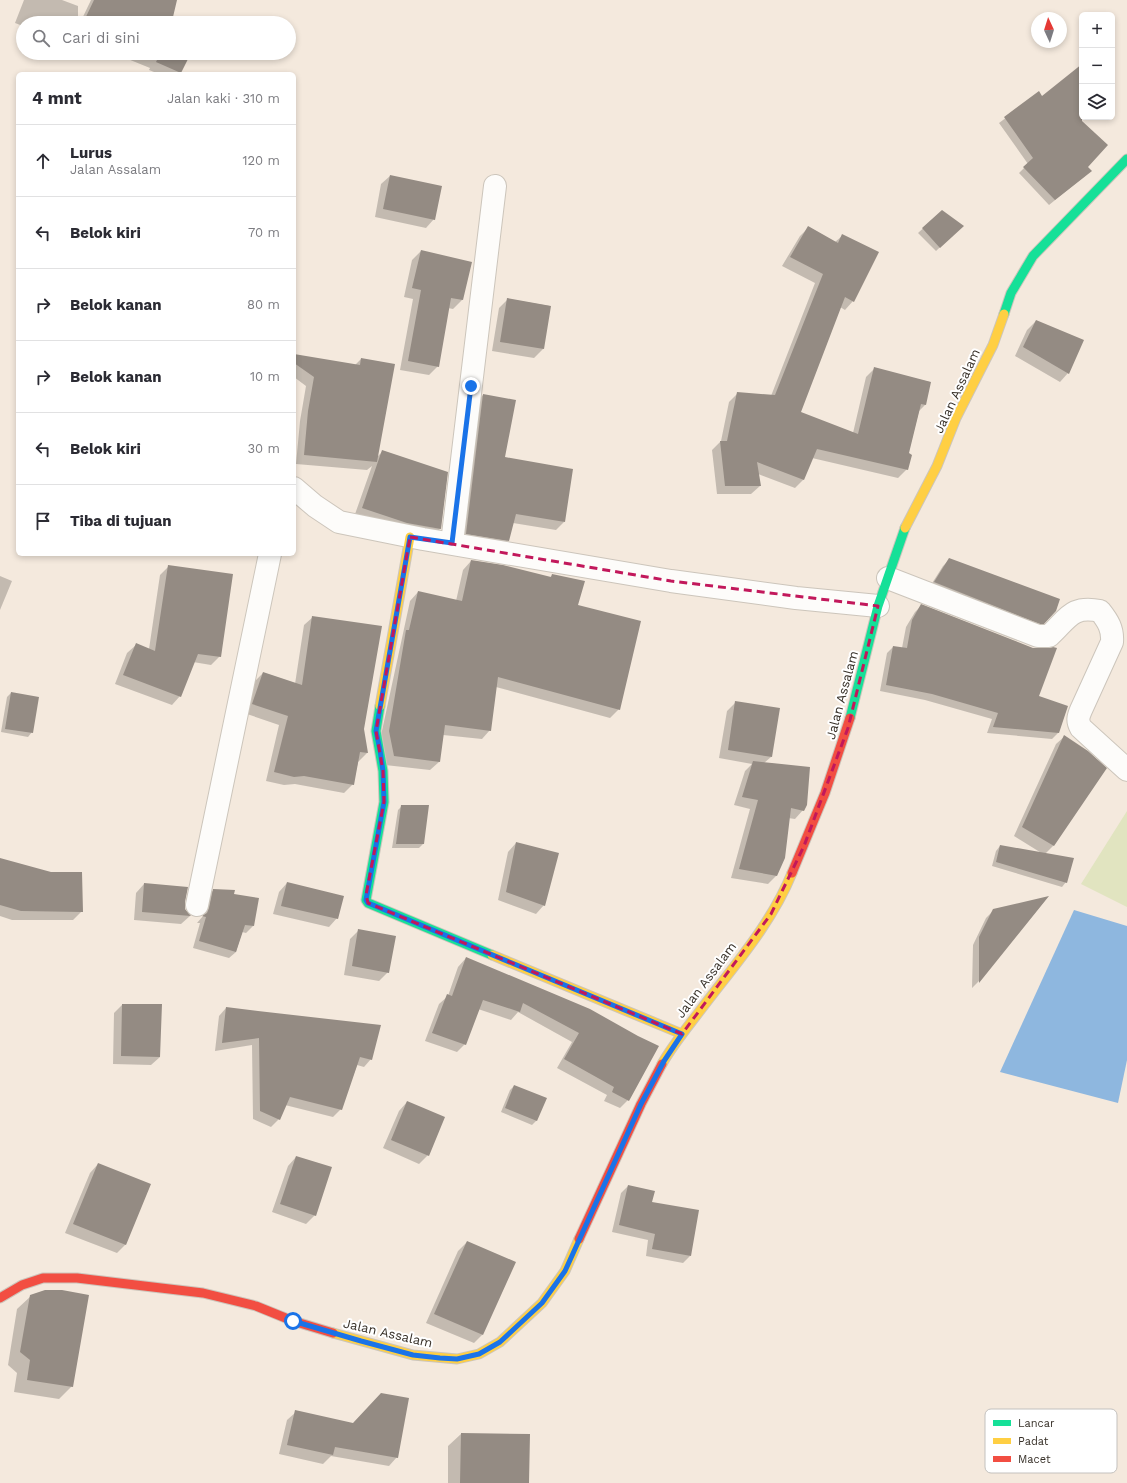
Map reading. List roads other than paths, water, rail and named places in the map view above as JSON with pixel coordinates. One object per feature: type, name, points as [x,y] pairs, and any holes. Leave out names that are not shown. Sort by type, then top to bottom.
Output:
[{"type":"street","name":"Jalan Assalam","points":[[0,1298],[22,1285],[43,1278],[77,1278],[203,1293],[256,1306],[293,1321],[413,1355],[457,1359],[479,1354],[500,1342],[542,1303],[565,1271],[641,1104],[664,1061],[682,1034],[743,954],[786,888],[848,728],[878,606],[905,528],[937,466],[956,418],[993,345],[1011,293],[1033,256],[1127,159]]},
{"type":"street","points":[[452,543],[495,186]]},
{"type":"street","points":[[296,490],[315,506],[339,522],[410,537],[671,581],[796,598],[878,606]]},
{"type":"street","points":[[410,537],[376,731],[383,771],[384,802],[366,900],[368,903],[682,1034]]},
{"type":"street","points":[[197,905],[270,556]]},
{"type":"street","points":[[888,578],[1038,636],[1049,636],[1076,611],[1088,608],[1100,611],[1108,622],[1112,633],[1112,642],[1078,717],[1078,722],[1081,728],[1127,770]]},
{"type":"water","points":[[1074,910],[1127,926],[1127,1060],[1118,1103],[1000,1072]]}]
